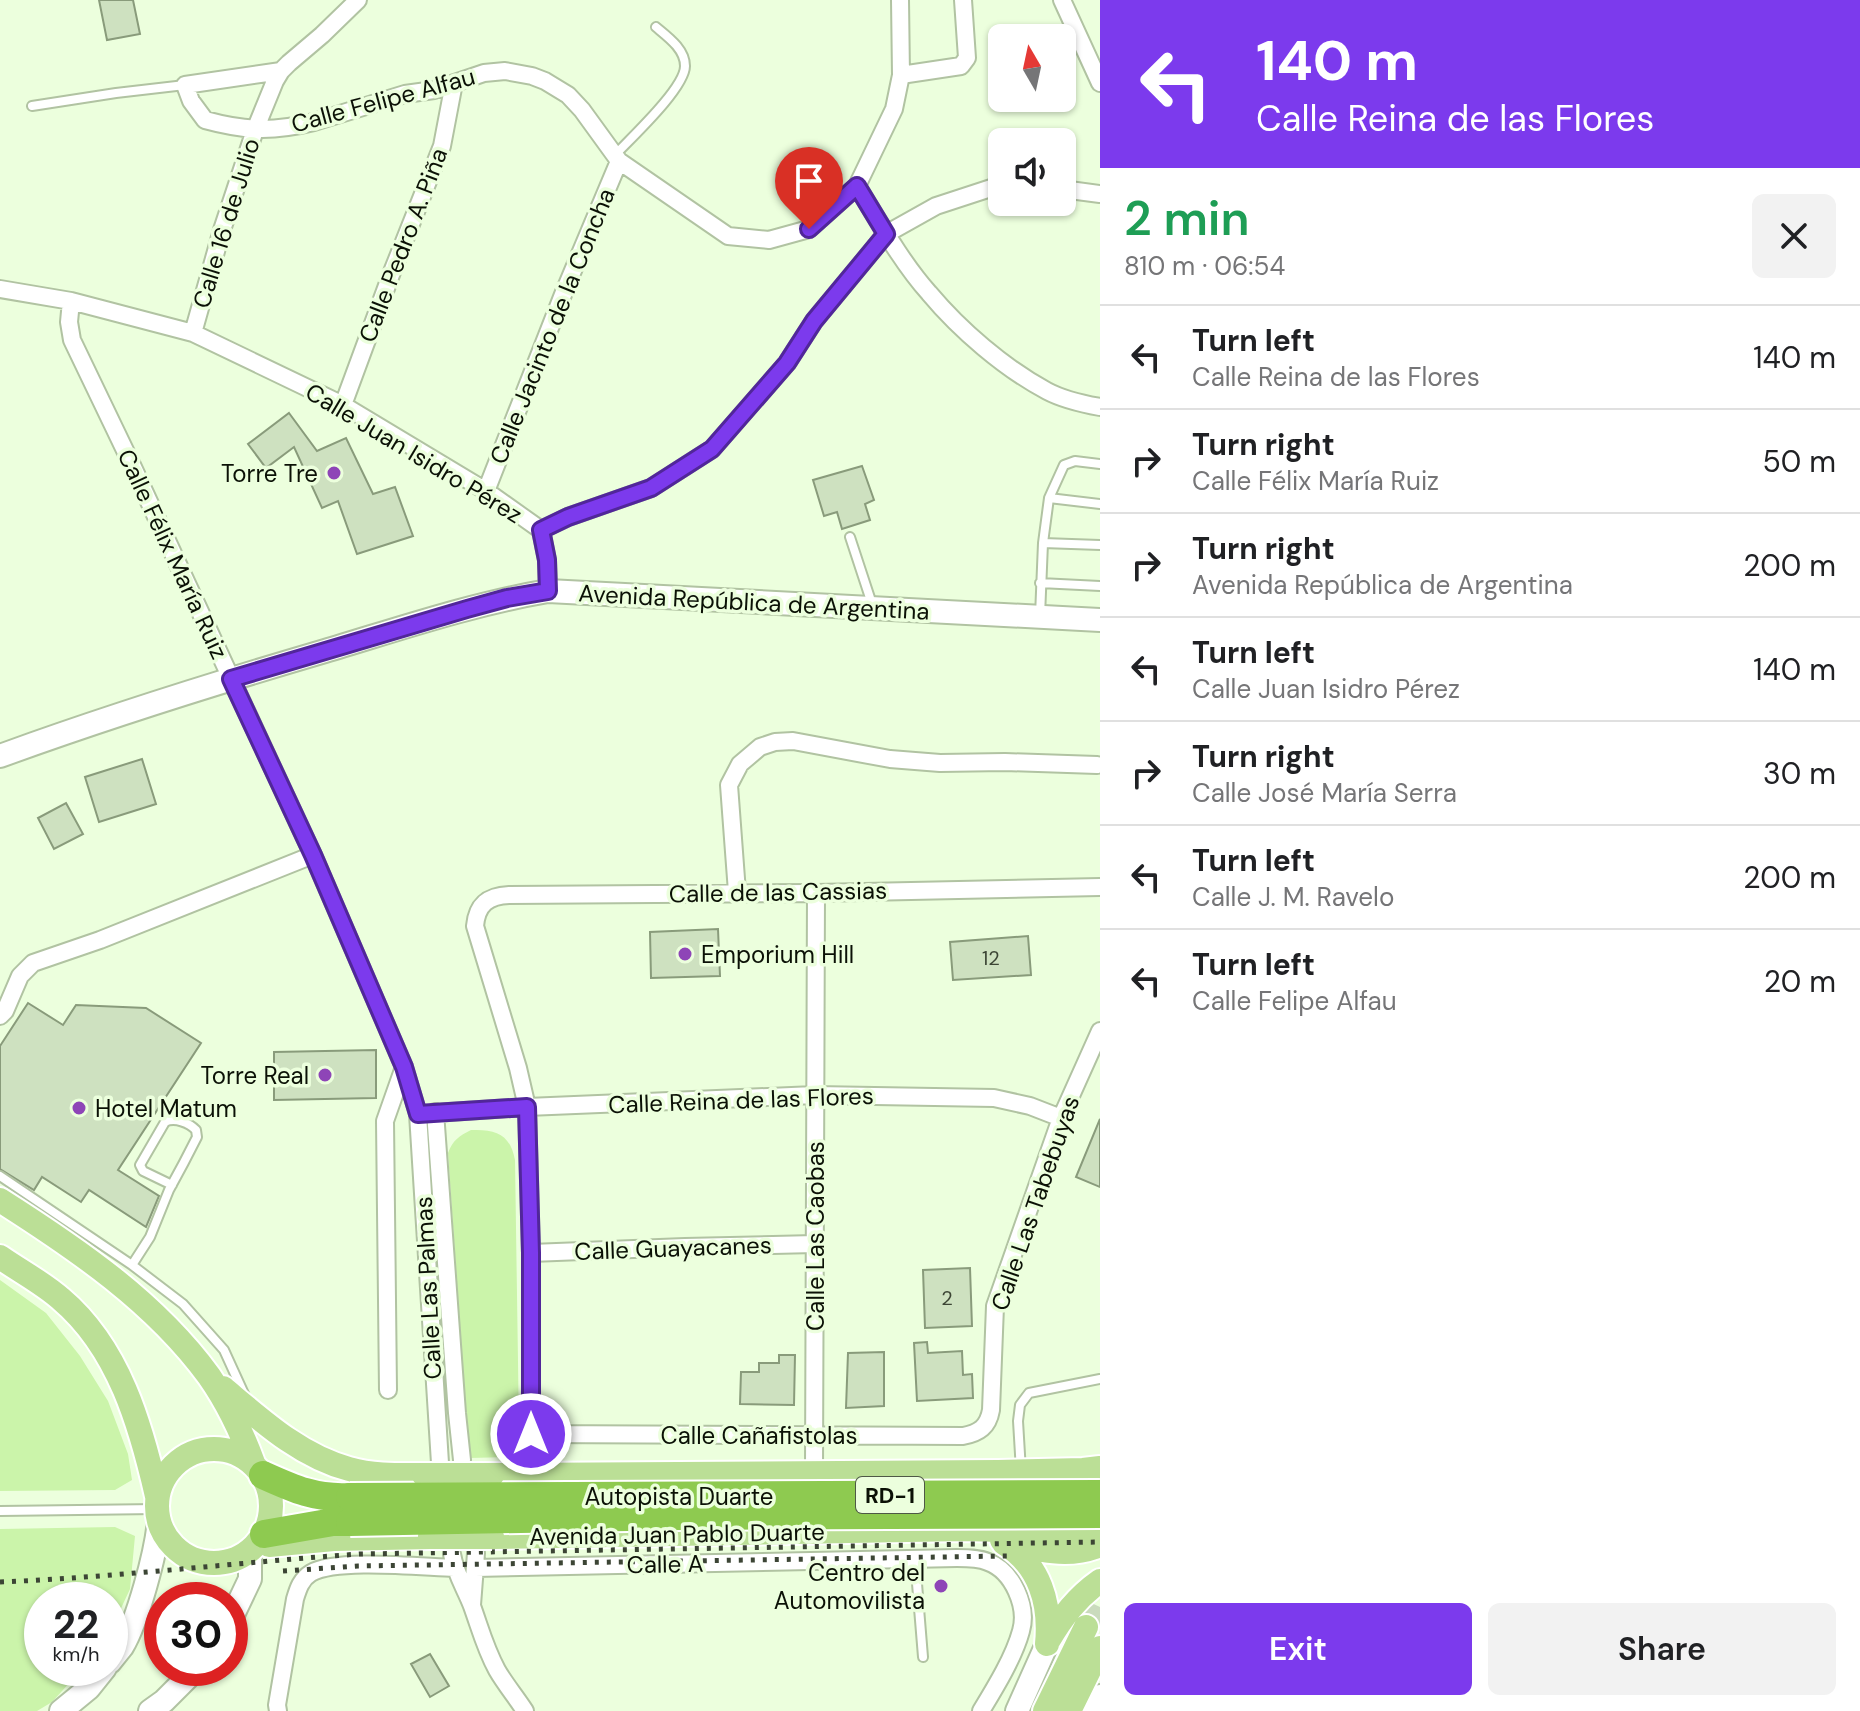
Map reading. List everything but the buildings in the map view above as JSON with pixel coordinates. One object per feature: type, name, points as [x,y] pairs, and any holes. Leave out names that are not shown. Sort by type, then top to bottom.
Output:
[{"type":"highway","name":"Autopista Duarte","points":[[258,1469],[296,1489],[321,1497],[1093,1476]]},
{"type":"highway","name":"Autopista Duarte","points":[[350,1496],[697,1516],[1100,1514]]},
{"type":"highway","name":"Autopista Duarte","points":[[257,1544],[333,1522],[350,1496]]},
{"type":"main road","name":"Avenida República de Argentina","points":[[0,756],[231,679],[467,609],[548,591],[1100,620]]},
{"type":"main road","points":[[0,1200],[107,1273],[176,1337],[209,1377],[270,1490],[270,1520],[257,1544],[248,1583]]},
{"type":"main road","points":[[0,1257],[61,1299],[100,1344],[125,1391],[146,1448],[163,1533],[173,1546],[200,1562],[216,1563],[231,1561],[257,1544]]},
{"type":"main road","points":[[209,1377],[294,1444],[317,1456],[350,1496],[389,1475],[432,1469],[492,1475],[1049,1471],[1093,1476]]},
{"type":"main road","points":[[128,1633],[146,1584],[156,1542],[163,1480],[173,1466],[187,1455],[204,1449],[222,1449],[239,1454],[258,1469]]},
{"type":"main road","points":[[1093,1476],[1096,1498],[1100,1504]]},
{"type":"main road","points":[[1089,1533],[1082,1532],[1092,1512],[1093,1476]]},
{"type":"main road","points":[[965,1529],[1038,1550],[1062,1553],[1080,1552],[1100,1545]]},
{"type":"main road","name":"Avenida Juan Pablo Duarte","points":[[257,1544],[430,1537],[481,1552],[855,1531],[965,1529],[1089,1533]]},
{"type":"main road","points":[[995,1538],[1024,1559],[1043,1590],[1048,1607],[1047,1644]]},
{"type":"main road","points":[[1017,1711],[1058,1623],[1073,1604],[1100,1581]]},
{"type":"main road","points":[[1045,1711],[1086,1627]]},
{"type":"main road","points":[[1069,1711],[1100,1648]]},
{"type":"main road","points":[[61,1711],[91,1686]]},
{"type":"main road","points":[[150,1711],[179,1686]]},
{"type":"main road","points":[[1093,1711],[1100,1696]]},
{"type":"street","points":[[185,85],[281,71],[358,0]]},
{"type":"street","name":"Calle Felipe Alfau","points":[[185,85],[191,101],[205,120],[255,130],[299,126],[405,94],[434,90],[473,75],[494,71],[515,72],[545,81],[568,95],[617,158],[728,236],[769,240],[809,229],[857,186],[894,109],[901,75],[900,0]]},
{"type":"street","points":[[901,75],[961,66],[967,58],[963,0]]},
{"type":"street","points":[[1062,0],[1100,83]]},
{"type":"street","name":"Calle 16 de Julio","points":[[193,333],[255,130],[281,71]]},
{"type":"street","name":"Calle Pedro A. Piña","points":[[343,405],[442,146],[454,83]]},
{"type":"street","name":"Calle Jacinto de la Concha","points":[[486,491],[617,158]]},
{"type":"street","points":[[857,186],[928,293],[1002,362],[1049,392],[1100,407]]},
{"type":"street","points":[[541,530],[568,517],[651,488],[712,449],[787,363],[814,321],[886,234],[936,206],[988,189]]},
{"type":"street","points":[[1076,191],[1100,194]]},
{"type":"street","name":"Calle Juan Isidro Pérez","points":[[0,289],[71,301],[193,333],[343,405],[486,491],[541,530],[547,560],[548,591]]},
{"type":"street","name":"Calle Félix María Ruiz","points":[[71,301],[69,322],[75,348],[313,855],[404,1067],[418,1114]]},
{"type":"street","points":[[737,892],[729,785],[740,764],[760,747],[793,741],[915,761],[1097,765]]},
{"type":"street","points":[[0,1016],[20,976],[33,963],[114,935],[313,855]]},
{"type":"street","name":"Calle de las Cassias","points":[[527,1107],[475,926],[476,914],[482,904],[498,896],[1100,887]]},
{"type":"street","name":"Calle Las Caobas","points":[[814,1472],[816,893]]},
{"type":"street","name":"Calle Las Tabebuyas","points":[[985,1426],[991,1410],[995,1306],[1061,1118],[1100,1031]]},
{"type":"street","points":[[388,1390],[385,1121],[404,1067]]},
{"type":"street","name":"Calle Reina de las Flores","points":[[418,1114],[815,1095],[994,1098],[1030,1106],[1061,1118]]},
{"type":"street","points":[[527,1107],[531,1253]]},
{"type":"street","name":"Calle Las Palmas","points":[[435,1112],[462,1460]]},
{"type":"street","name":"Calle Las Palmas","points":[[418,1114],[432,1469]]},
{"type":"street","name":"Calle Guayacanes","points":[[531,1253],[815,1244]]},
{"type":"street","name":"Calle Cañafistolas","points":[[531,1253],[531,1434],[963,1436],[975,1434],[985,1426]]},
{"type":"street","points":[[855,1531],[855,1561]]},
{"type":"street","points":[[472,1607],[481,1552]]},
{"type":"street","name":"Calle A","points":[[481,1552],[855,1561],[975,1558],[990,1562],[1006,1575],[1017,1592],[1022,1611],[1021,1631],[981,1711]]},
{"type":"street","points":[[278,1711],[298,1589],[304,1578],[323,1568],[343,1564],[453,1561],[493,1662],[525,1711]]},
{"type":"lane","points":[[617,158],[682,79],[685,65],[679,47],[656,27]]},
{"type":"lane","points":[[32,106],[185,85]]},
{"type":"lane","points":[[1040,616],[1043,543],[1049,498],[1064,465],[1075,461],[1100,464]]},
{"type":"lane","points":[[1049,498],[1100,504]]},
{"type":"lane","points":[[850,537],[873,608]]},
{"type":"lane","points":[[1043,543],[1100,545]]},
{"type":"lane","points":[[1040,583],[1100,586]]},
{"type":"lane","points":[[132,1265],[150,1237],[197,1137],[192,1126],[174,1119],[165,1122],[140,1165],[143,1171],[172,1185]]},
{"type":"lane","points":[[0,1176],[132,1265],[183,1304],[218,1341],[238,1377],[252,1412]]},
{"type":"lane","points":[[1022,1471],[1018,1421],[1020,1405],[1029,1393],[1100,1379]]},
{"type":"lane","points":[[0,1511],[158,1509]]},
{"type":"lane","points":[[915,1559],[923,1657]]},
{"type":"green space","points":[[471,1130],[500,1135],[510,1144],[515,1160],[519,1429],[511,1457],[469,1458],[448,1153],[457,1139]]},
{"type":"green space","points":[[0,1280],[46,1313],[80,1356],[108,1401],[128,1454],[132,1480],[115,1490],[0,1491]]},
{"type":"green space","points":[[115,1527],[135,1536],[128,1593],[128,1582],[24,1582],[24,1686],[67,1686],[52,1702],[37,1711],[0,1711],[0,1529]]},
{"type":"tunnel","points":[[1086,1627],[1100,1598]]},
{"type":"railway","points":[[0,1582],[360,1554],[1100,1542]]},
{"type":"railway","points":[[283,1571],[358,1566],[1007,1556]]},
{"type":"place","name":"Torre Tre","points":[[334,473]]},
{"type":"place","name":"Emporium Hill","points":[[685,954]]},
{"type":"place","name":"Torre Real","points":[[325,1075]]},
{"type":"place","name":"Hotel Matum","points":[[79,1108]]},
{"type":"place","name":"Centro del Automovilista","points":[[941,1586]]},
{"type":"route","points":[[531,1434],[527,1107],[418,1114],[404,1067],[313,855],[231,679],[467,609],[548,591],[547,560],[541,530],[568,517],[651,488],[712,449],[787,363],[814,321],[886,234],[857,186],[809,229]]}]
